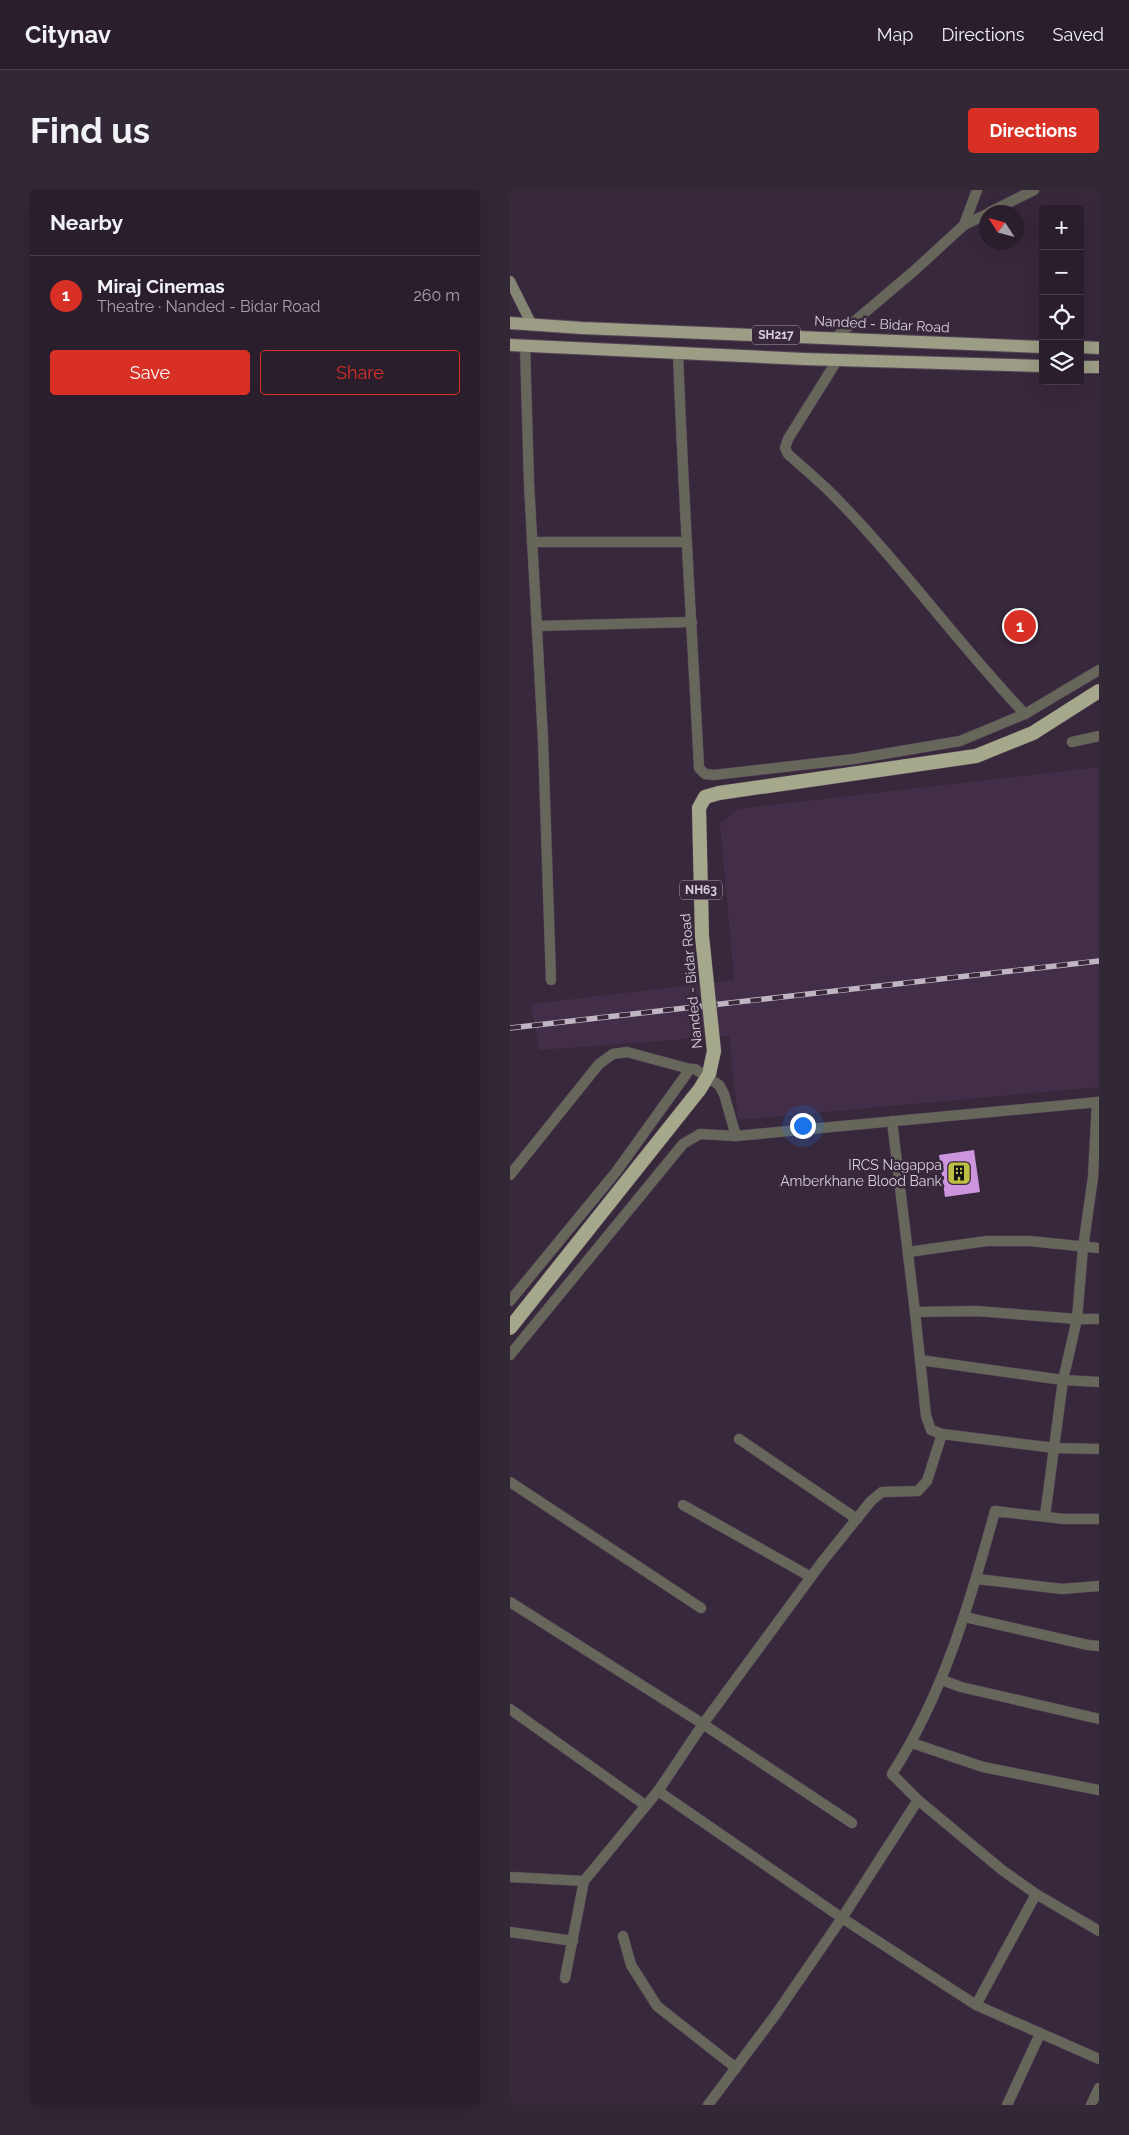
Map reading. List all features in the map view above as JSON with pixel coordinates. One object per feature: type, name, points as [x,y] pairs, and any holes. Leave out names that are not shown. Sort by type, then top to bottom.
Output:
[{"type":"highway","name":"Nanded - Bidar Road","points":[[510,1328],[700,1090],[709,1074],[714,1051],[702,936],[699,808],[706,797],[719,793],[976,756],[1033,733],[1099,691]]},
{"type":"main road","points":[[510,281],[531,323]]},
{"type":"main road","name":"Nanded - Bidar Road","points":[[510,323],[582,328],[1039,347]]},
{"type":"main road","name":"SH217","points":[[510,345],[1039,366]]},
{"type":"main road","points":[[1084,347],[1099,348]]},
{"type":"main road","points":[[1084,367],[1099,367]]},
{"type":"street","points":[[964,225],[977,190]]},
{"type":"street","points":[[1004,205],[1034,190]]},
{"type":"street","points":[[836,337],[915,270],[964,225],[979,218]]},
{"type":"street","points":[[525,345],[552,980]]},
{"type":"street","points":[[678,353],[686,542],[699,768],[705,774],[714,775],[854,758],[960,741],[1025,714],[1099,670]]},
{"type":"street","points":[[838,359],[788,439],[785,448],[788,454],[830,492],[856,520],[998,686],[1025,714]]},
{"type":"street","points":[[532,542],[686,542]]},
{"type":"street","points":[[537,626],[692,622]]},
{"type":"street","points":[[1072,742],[1099,736]]},
{"type":"street","points":[[510,1175],[599,1064],[613,1054],[627,1052],[695,1069],[719,1085],[724,1094],[736,1136]]},
{"type":"street","points":[[510,1301],[616,1172],[690,1069]]},
{"type":"street","points":[[510,1355],[683,1144],[700,1134],[736,1136],[1098,1102],[1096,1177],[1083,1248],[1077,1320],[1063,1380],[1045,1516]]},
{"type":"street","points":[[892,1122],[916,1312],[926,1416],[931,1430],[942,1434],[1054,1448],[1099,1448]]},
{"type":"street","points":[[908,1252],[987,1241],[1029,1241],[1083,1248],[1099,1248]]},
{"type":"street","points":[[916,1312],[976,1311],[1077,1320],[1099,1319]]},
{"type":"street","points":[[920,1360],[1063,1380],[1099,1382]]},
{"type":"street","points":[[564,1978],[574,1941],[584,1881],[658,1791],[703,1724],[811,1577],[871,1501],[882,1492],[918,1490],[927,1481],[942,1434]]},
{"type":"street","points":[[739,1439],[857,1519]]},
{"type":"street","points":[[510,1482],[701,1608]]},
{"type":"street","points":[[683,1505],[811,1577]]},
{"type":"street","points":[[1099,1519],[1064,1519],[996,1511],[965,1617],[942,1680],[912,1743],[892,1774],[918,1800],[1002,1870],[1036,1894],[1099,1931]]},
{"type":"street","points":[[976,1579],[1062,1589],[1099,1586]]},
{"type":"street","points":[[510,1602],[703,1724],[852,1823]]},
{"type":"street","points":[[965,1617],[1088,1646],[1099,1646]]},
{"type":"street","points":[[942,1680],[961,1687],[1099,1719]]},
{"type":"street","points":[[510,1709],[645,1806]]},
{"type":"street","points":[[912,1743],[983,1766],[1099,1790]]},
{"type":"street","points":[[658,1791],[842,1918],[976,2006],[1099,2059]]},
{"type":"street","points":[[710,2104],[776,2014],[842,1918],[918,1800]]},
{"type":"street","points":[[510,1877],[584,1881]]},
{"type":"street","points":[[976,2006],[1036,1894]]},
{"type":"street","points":[[510,1932],[574,1941]]},
{"type":"street","points":[[623,1936],[631,1965],[657,2006],[736,2068]]},
{"type":"street","points":[[1007,2105],[1040,2034]]},
{"type":"street","points":[[1091,2105],[1099,2088]]},
{"type":"shaded area","points":[[1099,767],[1099,1087],[738,1120],[729,1036],[539,1050],[531,1004],[734,980],[720,824],[737,809]]},
{"type":"building","name":"IRCS Nagappa Amberkhane Blood Bank","points":[[974,1150],[980,1192],[945,1197],[939,1155]]},
{"type":"railway","points":[[510,1028],[1099,961]]},
{"type":"place","name":"Miraj Cinemas","points":[[1020,626]]},
{"type":"place","name":"IRCS Nagappa Amberkhane Blood Bank","points":[[959,1173]]}]
